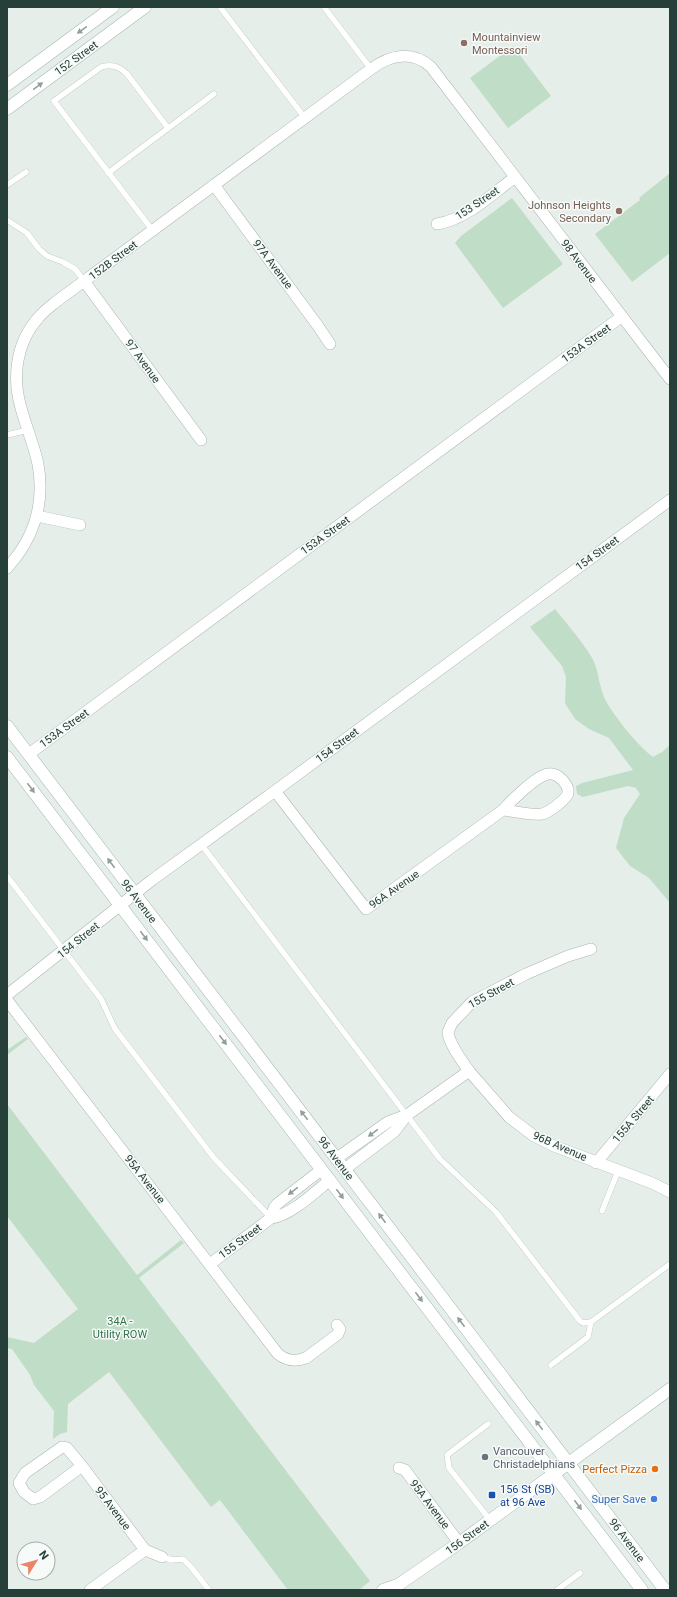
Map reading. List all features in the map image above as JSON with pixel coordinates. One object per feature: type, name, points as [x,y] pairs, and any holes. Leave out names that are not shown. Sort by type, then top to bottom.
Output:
[{"type":"main road","name":"152 Street","points":[[7,85],[113,7]]},
{"type":"main road","name":"152 Street","points":[[7,109],[145,7]]},
{"type":"main road","name":"96 Avenue","points":[[7,726],[665,1590]]},
{"type":"main road","name":"96 Avenue","points":[[7,757],[642,1590]]},
{"type":"main road","points":[[319,1166],[345,1169]]},
{"type":"main road","name":"156 Street","points":[[383,1590],[396,1588],[670,1389]]},
{"type":"street","name":"152B Street","points":[[7,568],[28,539],[37,516],[40,494],[37,462],[16,384],[20,350],[26,337],[39,317],[84,281],[371,68],[391,58],[409,56]]},
{"type":"street","name":"98 Avenue","points":[[409,56],[422,61],[431,67],[670,379]]},
{"type":"street","name":"153 Street","points":[[437,224],[449,222],[463,215],[515,177]]},
{"type":"street","name":"97A Avenue","points":[[214,185],[330,344]]},
{"type":"street","name":"97 Avenue","points":[[84,281],[201,440]]},
{"type":"street","name":"153A Street","points":[[29,754],[621,317]]},
{"type":"street","name":"154 Street","points":[[7,995],[134,894],[200,844],[275,791],[670,500]]},
{"type":"street","points":[[37,516],[80,525]]},
{"type":"street","name":"96A Avenue","points":[[275,791],[366,909],[502,810],[516,794],[545,774],[549,773],[558,776],[563,781],[567,789],[568,793],[565,799],[545,814],[502,810]]},
{"type":"street","name":"155 Street","points":[[470,1071],[462,1061],[450,1039],[448,1032],[450,1026],[465,1007],[526,974],[568,956],[591,949]]},
{"type":"street","name":"95A Avenue","points":[[7,995],[273,1349],[288,1361],[306,1358],[338,1334],[340,1329],[337,1325]]},
{"type":"street","points":[[337,1158],[388,1122],[407,1115],[470,1071]]},
{"type":"street","name":"96B Avenue","points":[[470,1071],[509,1117],[544,1142],[652,1183],[670,1192]]},
{"type":"street","name":"155A Street","points":[[596,1163],[670,1074]]},
{"type":"street","points":[[345,1169],[395,1131],[407,1115]]},
{"type":"street","name":"155 Street","points":[[271,1218],[277,1204],[319,1166]]},
{"type":"street","name":"155 Street","points":[[210,1264],[271,1218],[285,1213],[330,1180]]},
{"type":"street","name":"95 Avenue","points":[[82,1466],[40,1497],[32,1499],[24,1492],[19,1483],[25,1474],[62,1446],[67,1448],[82,1466],[145,1550]]},
{"type":"street","name":"95A Avenue","points":[[399,1468],[404,1470],[459,1543]]},
{"type":"street","points":[[90,1590],[145,1550],[162,1557]]},
{"type":"lane","points":[[220,7],[305,118]]},
{"type":"lane","points":[[324,7],[371,68]]},
{"type":"lane","points":[[153,231],[54,101],[101,67],[108,65],[120,67],[168,128]]},
{"type":"lane","points":[[108,173],[214,94]]},
{"type":"lane","points":[[7,185],[26,172]]},
{"type":"lane","points":[[7,220],[27,233],[39,249],[47,256],[63,262],[75,269],[84,281]]},
{"type":"lane","points":[[7,435],[28,430]]},
{"type":"lane","points":[[200,844],[447,1167],[501,1218],[576,1318],[583,1323],[591,1322],[670,1264]]},
{"type":"lane","points":[[7,876],[101,1000],[115,1029],[205,1146],[224,1170],[271,1218]]},
{"type":"lane","points":[[602,1211],[618,1171]]},
{"type":"lane","points":[[550,1365],[588,1337],[591,1322]]},
{"type":"lane","points":[[488,1424],[448,1455],[449,1468],[490,1521]]},
{"type":"lane","points":[[162,1557],[172,1560],[183,1559],[209,1590]]},
{"type":"lane","points":[[557,1590],[580,1573]]},
{"type":"green space","points":[[513,46],[551,96],[508,128],[470,78]]},
{"type":"green space","points":[[670,173],[670,253],[632,282],[595,234],[640,200],[639,198]]},
{"type":"green space","points":[[512,198],[563,264],[503,308],[455,243],[461,236]]},
{"type":"green space","points":[[555,609],[594,661],[604,697],[612,712],[626,729],[653,757],[670,745],[670,903],[649,878],[630,866],[616,848],[624,818],[640,794],[636,788],[628,786],[583,797],[577,794],[576,786],[582,783],[633,770],[609,738],[589,729],[575,719],[565,703],[566,677],[562,666],[530,627]]},
{"type":"green space","points":[[26,1037],[28,1039],[7,1055],[7,1050]]},
{"type":"green space","name":"34A - Utility ROW","points":[[7,1104],[137,1275],[181,1240],[184,1243],[139,1278],[370,1581],[359,1590],[288,1590],[220,1500],[211,1507],[109,1372],[68,1404],[67,1432],[60,1434],[53,1439],[54,1411],[34,1385],[30,1375],[12,1349],[7,1348],[7,1337],[34,1343],[78,1309],[7,1216]]},
{"type":"place","name":"Mountainview Montessori","points":[[464,43]]},
{"type":"place","name":"Johnson Heights Secondary","points":[[619,211]]},
{"type":"place","name":"Vancouver Christadelphians","points":[[485,1457]]},
{"type":"place","name":"Perfect Pizza","points":[[655,1469]]},
{"type":"place","name":"156 St (SB) at 96 Ave","points":[[492,1495]]},
{"type":"place","name":"Super Save","points":[[654,1499]]}]
